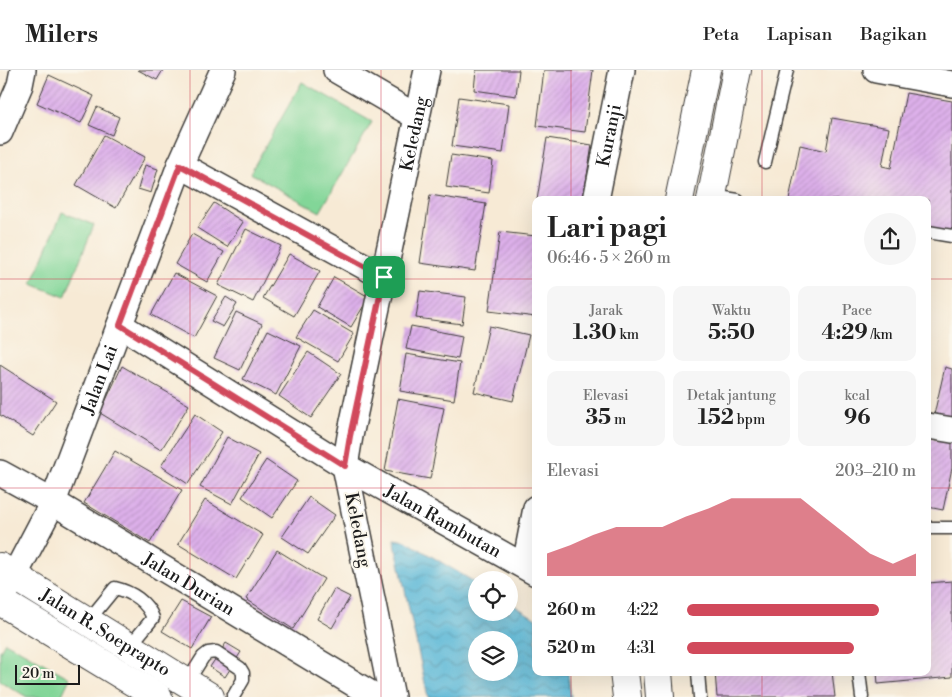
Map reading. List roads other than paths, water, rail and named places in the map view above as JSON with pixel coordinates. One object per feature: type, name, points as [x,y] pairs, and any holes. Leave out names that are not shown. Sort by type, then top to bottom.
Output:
[{"type":"main road","points":[[680,196],[706,70]]},
{"type":"main road","points":[[711,196],[737,70]]},
{"type":"main road","name":"Jalan R. Soeprapto","points":[[7,571],[186,684],[210,697]]},
{"type":"main road","name":"Jalan R. Soeprapto","points":[[0,601],[158,697]]},
{"type":"main road","points":[[624,676],[627,697]]},
{"type":"main road","points":[[658,676],[660,697]]},
{"type":"street","points":[[0,132],[20,85],[23,70]]},
{"type":"street","name":"Jalan Lai","points":[[0,601],[7,571],[53,502],[180,165],[223,70]]},
{"type":"street","points":[[336,70],[417,117]]},
{"type":"street","name":"Keledang","points":[[392,697],[345,466],[427,70]]},
{"type":"street","name":"Kuranji","points":[[597,196],[622,70]]},
{"type":"street","points":[[876,70],[952,84]]},
{"type":"street","points":[[180,165],[384,277]]},
{"type":"street","name":"Jalan Rambutan","points":[[120,325],[345,466],[531,569]]},
{"type":"street","points":[[931,426],[952,430]]},
{"type":"street","name":"Jalan Durian","points":[[0,473],[53,502],[376,697]]},
{"type":"lane","points":[[765,162],[787,70]]},
{"type":"lane","points":[[931,232],[952,236]]},
{"type":"lane","points":[[931,528],[952,528]]},
{"type":"lane","points":[[88,621],[115,588],[126,591],[149,607],[153,618],[129,647]]},
{"type":"lane","points":[[186,684],[203,657],[208,653],[216,652],[240,668],[243,673],[243,680],[233,697]]},
{"type":"lane","points":[[698,676],[700,697]]},
{"type":"lane","points":[[860,676],[862,697]]},
{"type":"water","points":[[394,539],[406,541],[468,578],[468,621],[518,621],[518,608],[532,616],[532,676],[568,676],[571,697],[428,697]]}]
